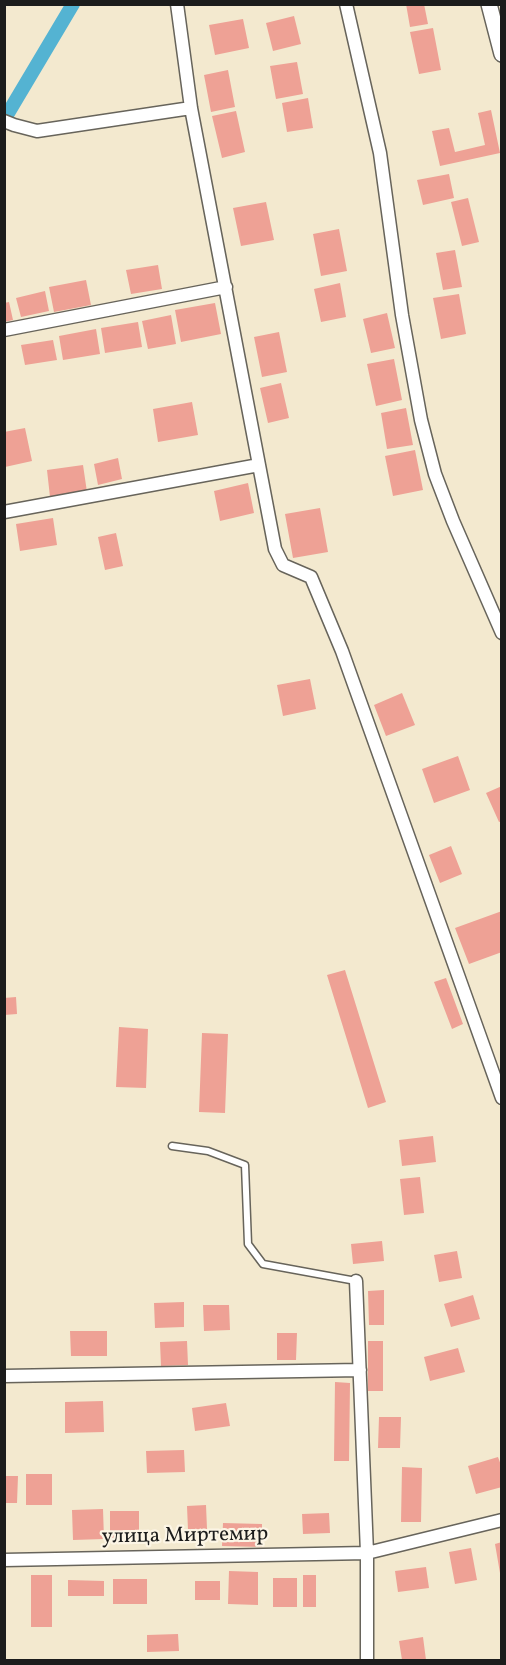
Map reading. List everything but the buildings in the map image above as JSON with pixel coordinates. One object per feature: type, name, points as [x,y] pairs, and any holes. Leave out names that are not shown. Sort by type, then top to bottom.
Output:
[{"type":"street","points":[[177,4],[191,108],[275,549],[283,565],[311,577],[337,641],[501,1098]]},
{"type":"street","points":[[346,4],[380,153],[402,315],[421,420],[435,474],[501,633]]},
{"type":"street","points":[[489,4],[501,54]]},
{"type":"street","points":[[9,123],[37,131],[191,108]]},
{"type":"street","points":[[4,330],[226,287]]},
{"type":"street","points":[[4,512],[259,465]]},
{"type":"street","points":[[356,1281],[367,1553],[367,1660]]},
{"type":"street","points":[[4,1376],[360,1370]]},
{"type":"street","name":"улица Миртемир","points":[[4,1560],[367,1553],[501,1520]]},
{"type":"lane","points":[[172,1146],[208,1151],[245,1165],[248,1244],[263,1264],[356,1281]]},
{"type":"waterway","points":[[4,120],[73,4]]}]
